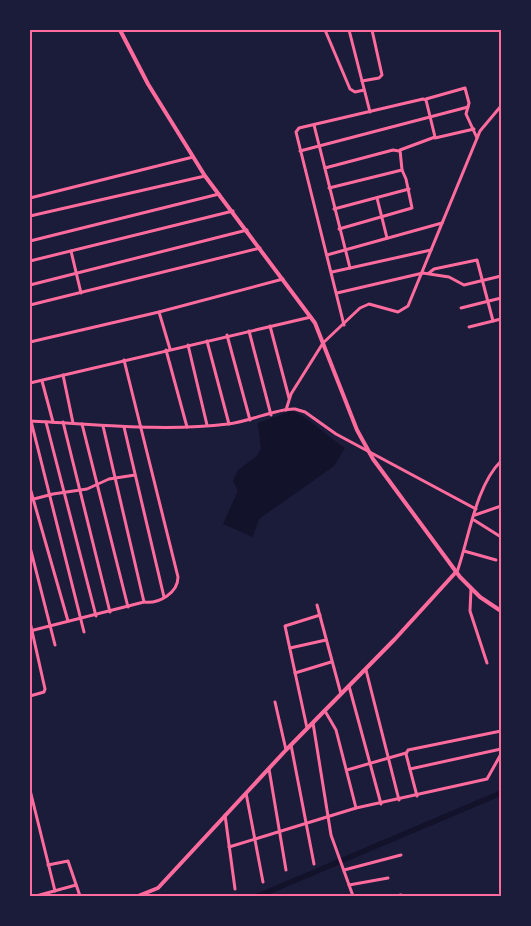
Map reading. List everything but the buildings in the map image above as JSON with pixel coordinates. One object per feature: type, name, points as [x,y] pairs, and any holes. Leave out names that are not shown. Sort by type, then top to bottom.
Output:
[{"type":"street","points":[[120,30],[148,84],[205,176],[311,316],[367,450],[456,572],[471,589],[501,610]]},
{"type":"street","points":[[325,30],[350,90],[355,92],[364,90]]},
{"type":"street","points":[[350,30],[370,112]]},
{"type":"street","points":[[362,81],[379,78],[382,75],[372,30]]},
{"type":"street","points":[[344,325],[300,151],[297,130],[426,99],[463,88],[469,101],[467,116],[477,139]]},
{"type":"street","points":[[426,99],[435,138]]},
{"type":"street","points":[[286,410],[289,398],[323,343],[366,304],[398,312],[408,306],[477,139],[484,125],[501,106]]},
{"type":"street","points":[[300,151],[468,107]]},
{"type":"street","points":[[314,125],[350,268]]},
{"type":"street","points":[[324,168],[393,150],[399,151],[435,138],[474,129]]},
{"type":"street","points":[[340,229],[412,208],[399,151]]},
{"type":"street","points":[[30,198],[193,157]]},
{"type":"street","points":[[329,188],[402,170]]},
{"type":"street","points":[[30,216],[205,176]]},
{"type":"street","points":[[334,209],[409,189]]},
{"type":"street","points":[[30,241],[219,194]]},
{"type":"street","points":[[377,198],[387,238]]},
{"type":"street","points":[[30,261],[233,211]]},
{"type":"street","points":[[327,255],[442,223]]},
{"type":"street","points":[[30,285],[247,230]]},
{"type":"street","points":[[30,305],[261,248]]},
{"type":"street","points":[[332,272],[431,250]]},
{"type":"street","points":[[71,251],[80,292]]},
{"type":"street","points":[[428,274],[434,269],[476,260],[493,322]]},
{"type":"street","points":[[337,293],[420,274],[453,278],[464,285],[501,276]]},
{"type":"street","points":[[30,342],[160,312],[284,279]]},
{"type":"street","points":[[460,308],[501,298]]},
{"type":"street","points":[[160,312],[186,426]]},
{"type":"street","points":[[30,383],[311,316]]},
{"type":"street","points":[[469,327],[501,319]]},
{"type":"street","points":[[270,326],[289,398]]},
{"type":"street","points":[[250,331],[271,414]]},
{"type":"street","points":[[227,336],[250,420]]},
{"type":"street","points":[[207,341],[229,424]]},
{"type":"street","points":[[188,345],[207,425]]},
{"type":"street","points":[[31,630],[96,616],[144,602],[156,602],[175,589],[178,577],[124,360]]},
{"type":"street","points":[[63,375],[73,423]]},
{"type":"street","points":[[42,380],[53,422]]},
{"type":"street","points":[[84,632],[31,421],[124,427],[186,426],[229,424],[286,410],[305,412],[331,431],[476,509]]},
{"type":"street","points":[[46,422],[96,616]]},
{"type":"street","points":[[63,422],[110,612]]},
{"type":"street","points":[[82,424],[128,607]]},
{"type":"street","points":[[103,426],[144,602]]},
{"type":"street","points":[[124,427],[164,597]]},
{"type":"street","points":[[138,896],[147,895],[158,888],[286,750],[366,670],[456,572],[482,492],[500,463]]},
{"type":"street","points":[[31,500],[50,494],[80,490],[115,478],[135,475]]},
{"type":"street","points":[[30,488],[31,500],[68,621]]},
{"type":"street","points":[[474,518],[501,506]]},
{"type":"street","points":[[474,518],[501,537]]},
{"type":"street","points":[[30,547],[56,645]]},
{"type":"street","points":[[464,551],[496,560]]},
{"type":"street","points":[[471,589],[470,611],[487,663]]},
{"type":"street","points":[[317,605],[341,694]]},
{"type":"street","points":[[307,728],[286,624],[320,615]]},
{"type":"street","points":[[30,622],[46,689],[42,693],[30,696]]},
{"type":"street","points":[[290,648],[326,640]]},
{"type":"street","points":[[295,673],[331,662]]},
{"type":"street","points":[[366,670],[398,800]]},
{"type":"street","points":[[349,686],[381,804]]},
{"type":"street","points":[[275,702],[286,750]]},
{"type":"street","points":[[325,711],[336,730],[356,808]]},
{"type":"street","points":[[313,723],[330,817],[331,835],[353,896]]},
{"type":"street","points":[[347,770],[389,759],[410,750],[501,731]]},
{"type":"street","points":[[291,745],[314,864]]},
{"type":"street","points":[[410,769],[501,749]]},
{"type":"street","points":[[406,753],[417,796]]},
{"type":"street","points":[[229,847],[307,825],[356,808],[488,779],[501,754]]},
{"type":"street","points":[[269,769],[286,870]]},
{"type":"street","points":[[30,790],[54,891]]},
{"type":"street","points":[[246,793],[263,882]]},
{"type":"street","points":[[225,815],[235,889]]},
{"type":"street","points":[[344,870],[401,855]]},
{"type":"street","points":[[48,865],[68,861],[80,896]]},
{"type":"street","points":[[349,885],[388,878]]},
{"type":"street","points":[[36,896],[76,885]]},
{"type":"street","points":[[396,896],[401,895]]},
{"type":"shaded area","points":[[291,411],[304,417],[345,448],[334,466],[259,519],[253,537],[223,524],[238,491],[233,481],[238,470],[257,456],[261,449],[258,423]]},
{"type":"waterway","points":[[258,896],[501,793]]}]
